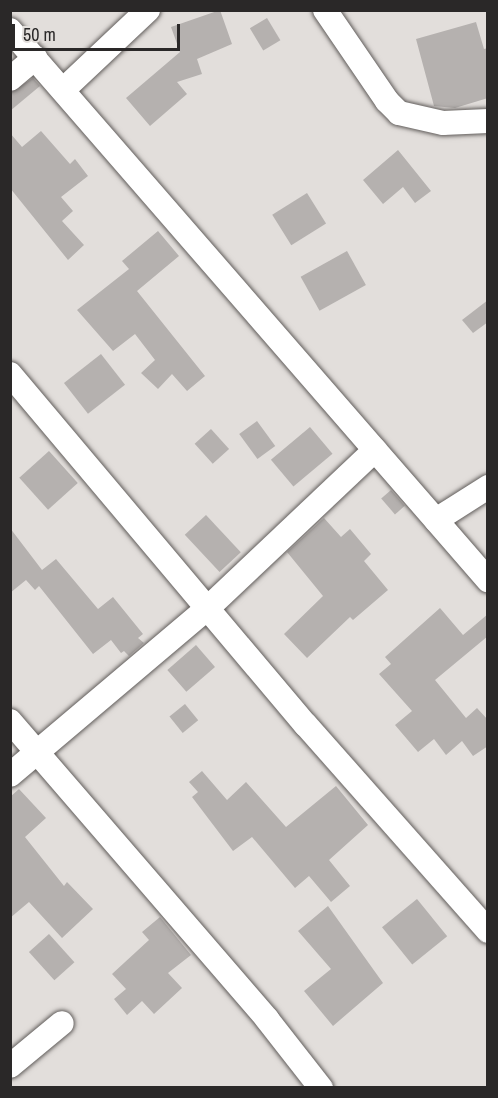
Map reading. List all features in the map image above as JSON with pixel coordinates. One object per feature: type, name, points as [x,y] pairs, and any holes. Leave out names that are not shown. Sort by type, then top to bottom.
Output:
[{"type":"street","points":[[63,90],[148,10]]},
{"type":"street","points":[[325,10],[387,101],[399,113],[443,123],[488,121]]},
{"type":"street","points":[[10,30],[488,579]]},
{"type":"street","points":[[10,80],[35,58]]},
{"type":"street","points":[[10,374],[210,606],[306,725],[488,931]]},
{"type":"street","points":[[10,775],[210,606],[375,450]]},
{"type":"street","points":[[436,520],[488,487]]},
{"type":"street","points":[[10,721],[267,1019],[321,1088]]},
{"type":"street","points":[[10,1066],[62,1023]]},
{"type":"building","points":[[220,10],[232,44],[197,59],[202,74],[177,82],[187,94],[150,126],[126,98],[180,52],[171,27]]},
{"type":"building","points":[[267,18],[280,40],[263,51],[250,28]]},
{"type":"building","points":[[476,22],[484,49],[488,48],[488,98],[455,108],[434,106],[416,39]]},
{"type":"building","points":[[33,78],[40,86],[10,111],[10,93]]},
{"type":"building","points":[[41,131],[70,164],[75,159],[88,176],[61,197],[73,211],[62,221],[84,245],[68,260],[10,188],[10,133],[22,147]]},
{"type":"building","points":[[398,150],[431,191],[415,203],[403,187],[383,204],[363,180]]},
{"type":"building","points":[[307,193],[326,224],[291,245],[272,215]]},
{"type":"building","points":[[158,231],[179,256],[137,291],[205,376],[187,391],[172,374],[158,389],[141,373],[155,360],[135,334],[113,351],[77,310],[129,269],[122,261]]},
{"type":"building","points":[[347,251],[366,285],[320,311],[301,277]]},
{"type":"building","points":[[488,300],[488,322],[473,333],[462,320]]},
{"type":"building","points":[[101,354],[125,385],[88,414],[64,383]]},
{"type":"building","points":[[257,421],[275,446],[257,459],[239,434]]},
{"type":"building","points":[[310,427],[332,454],[293,487],[271,460]]},
{"type":"building","points":[[211,429],[229,449],[213,464],[195,444]]},
{"type":"building","points":[[49,451],[78,483],[48,510],[19,478]]},
{"type":"building","points":[[391,490],[405,506],[395,514],[381,499]]},
{"type":"building","points":[[206,515],[241,552],[220,572],[185,535]]},
{"type":"building","points":[[324,518],[341,537],[350,529],[371,554],[364,561],[388,590],[353,620],[350,617],[307,658],[284,634],[323,596],[287,552]]},
{"type":"building","points":[[10,528],[42,570],[56,559],[98,609],[113,597],[143,634],[138,638],[144,643],[129,656],[124,651],[121,653],[111,640],[93,654],[39,586],[35,590],[26,580],[10,593]]},
{"type":"building","points":[[440,608],[463,635],[488,614],[488,636],[435,680],[466,718],[477,708],[488,720],[488,746],[473,756],[462,741],[446,755],[434,739],[418,752],[395,725],[412,711],[379,674],[391,664],[385,657]]},
{"type":"building","points":[[196,645],[215,667],[186,692],[167,670]]},
{"type":"building","points":[[185,704],[198,720],[183,733],[169,717]]},
{"type":"building","points":[[202,771],[227,800],[246,782],[286,827],[336,786],[368,825],[329,860],[350,886],[331,902],[309,876],[295,888],[252,837],[233,851],[192,797],[198,792],[189,782]]},
{"type":"building","points":[[19,789],[46,818],[25,837],[64,886],[67,882],[93,909],[62,938],[29,902],[10,918],[10,797]]},
{"type":"building","points":[[417,899],[447,936],[412,965],[382,927]]},
{"type":"building","points":[[328,906],[383,983],[333,1026],[304,991],[331,969],[298,931]]},
{"type":"building","points":[[160,917],[191,955],[168,973],[182,988],[154,1014],[142,1001],[127,1015],[114,999],[126,989],[112,974],[149,940],[142,932]]},
{"type":"building","points":[[49,934],[74,962],[54,980],[29,952]]}]
